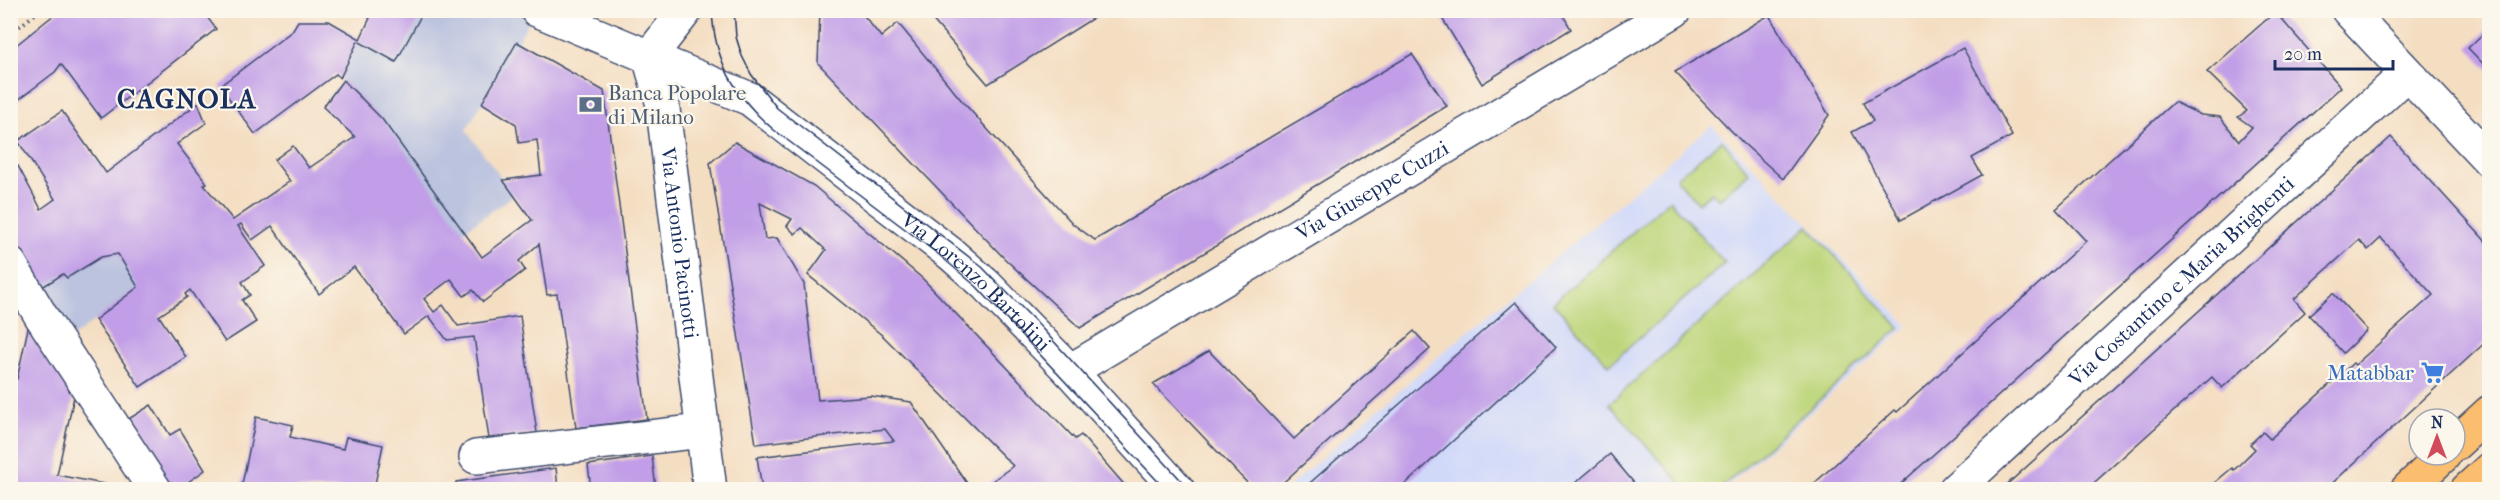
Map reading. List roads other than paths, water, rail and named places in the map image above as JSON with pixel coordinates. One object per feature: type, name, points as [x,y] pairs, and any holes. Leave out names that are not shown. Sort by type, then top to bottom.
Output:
[{"type":"main road","points":[[2467,433],[2490,412]]},
{"type":"main road","points":[[2407,489],[2431,467]]},
{"type":"main road","points":[[2467,489],[2490,468]]},
{"type":"street","name":"Via Lorenzo Bartolini","points":[[537,10],[750,99],[951,254],[985,284],[1070,371],[1178,489]]},
{"type":"street","points":[[649,57],[686,10]]},
{"type":"street","name":"Via Giuseppe Cuzzi","points":[[1070,371],[1675,10]]},
{"type":"street","points":[[2348,10],[2406,74],[2490,160]]},
{"type":"street","name":"Via Antonio Pacinotti","points":[[649,57],[662,101],[710,489]]},
{"type":"street","name":"Via Costantino e Maria Brighenti","points":[[1955,489],[2406,74]]},
{"type":"street","points":[[10,264],[40,316],[155,489]]},
{"type":"street","points":[[476,457],[702,431]]},
{"type":"tram line","points":[[712,10],[717,46],[722,62],[738,91],[761,118],[938,254],[977,287],[1166,490]]},
{"type":"tram line","points":[[734,10],[736,37],[742,56],[751,74],[777,108],[982,267],[1037,323],[1190,490]]},
{"type":"place","name":"Banca Popolare di Milano","points":[[590,105]]},
{"type":"place","name":"Matabbar","points":[[2432,373]]},
{"type":"district","name":"CAGNOLA","points":[[187,99]]}]
